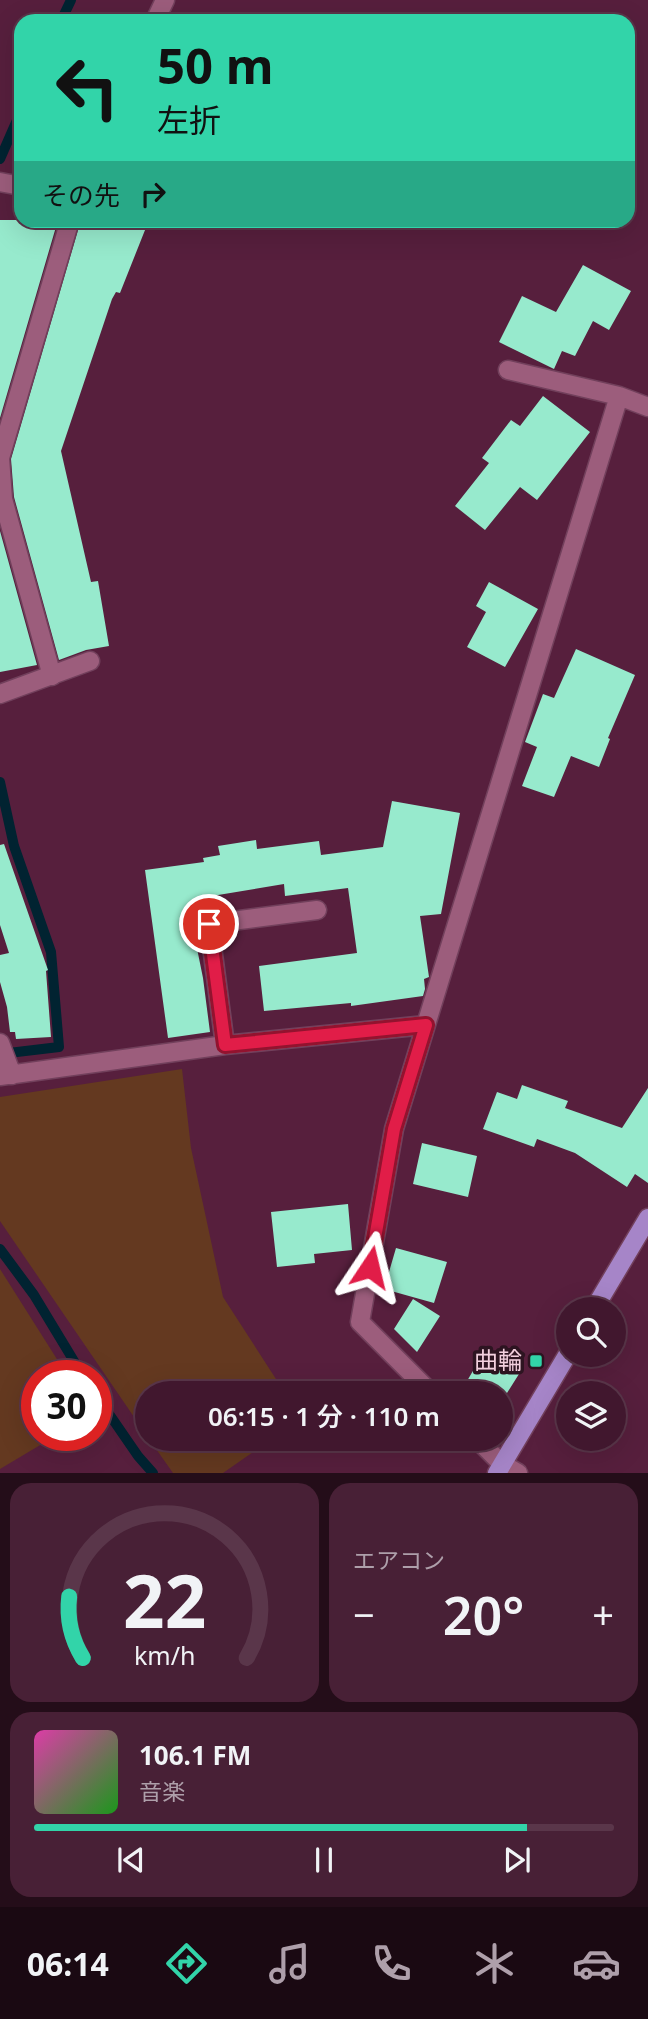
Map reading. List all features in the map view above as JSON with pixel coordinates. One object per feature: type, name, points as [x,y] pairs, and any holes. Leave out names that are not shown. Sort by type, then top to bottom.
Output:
[{"type":"main road","points":[[601,1297],[648,1218]]},
{"type":"main road","points":[[499,1469],[560,1367]]},
{"type":"street","points":[[52,676],[3,499],[0,458],[68,228]]},
{"type":"street","points":[[508,370],[619,396],[648,407]]},
{"type":"street","points":[[419,1381],[360,1322],[394,1129],[619,396]]},
{"type":"street","points":[[0,694],[90,661]]},
{"type":"street","points":[[225,1045],[209,924],[317,910]]},
{"type":"street","points":[[0,1043],[6,1076],[225,1045],[426,1025]]},
{"type":"street","points":[[486,1451],[499,1469],[518,1473]]},
{"type":"shaded area","points":[[182,1069],[191,1148],[223,1297],[277,1381],[135,1381],[135,1418],[112,1385],[112,1360],[95,1360],[0,1221],[0,1097]]},
{"type":"shaded area","points":[[0,1269],[58,1360],[21,1360],[21,1451],[30,1451],[0,1469]]},
{"type":"shaded area","points":[[157,1451],[255,1451],[223,1473],[173,1473]]},
{"type":"building","points":[[0,220],[14,220],[14,228],[56,228],[0,418]]},
{"type":"building","points":[[79,228],[146,228],[120,293],[116,292],[112,299],[61,451],[91,582],[98,581],[109,646],[86,650],[59,660],[14,497],[11,459]]},
{"type":"building","points":[[583,265],[631,291],[609,330],[593,321],[575,356],[562,351],[554,369],[499,342],[522,296],[556,312]]},
{"type":"building","points":[[543,396],[590,432],[537,500],[520,487],[485,530],[455,506],[489,463],[482,458],[511,420],[520,426]]},
{"type":"building","points":[[0,531],[37,665],[0,672]]},
{"type":"building","points":[[489,582],[538,609],[505,667],[467,647],[486,612],[476,606]]},
{"type":"building","points":[[576,649],[635,675],[608,738],[610,739],[599,767],[571,756],[554,797],[522,786],[537,747],[525,742],[543,694],[554,698]]},
{"type":"building","points":[[392,801],[460,813],[441,914],[420,916],[429,977],[424,979],[423,996],[351,1006],[351,1003],[264,1011],[259,966],[357,953],[348,888],[285,896],[284,884],[200,898],[201,908],[189,909],[203,978],[210,1032],[168,1038],[145,870],[204,862],[203,858],[220,855],[218,846],[256,840],[257,849],[319,841],[321,855],[383,847]]},
{"type":"building","points":[[4,844],[48,970],[51,1037],[16,1039],[15,1032],[10,1032],[0,982],[0,955],[9,953],[0,925],[0,845]]},
{"type":"building","points":[[522,1085],[568,1101],[565,1108],[622,1128],[648,1088],[648,1183],[635,1174],[627,1187],[575,1153],[537,1139],[534,1147],[483,1129],[497,1092],[517,1099]]},
{"type":"building","points":[[422,1143],[477,1156],[468,1197],[413,1184]]},
{"type":"building","points":[[348,1204],[352,1250],[314,1254],[315,1263],[277,1267],[271,1212]]},
{"type":"building","points":[[396,1248],[447,1262],[434,1303],[384,1289]]},
{"type":"building","points":[[413,1299],[440,1316],[417,1352],[394,1329]]},
{"type":"building","points":[[484,1352],[519,1374],[513,1384],[513,1381],[467,1381]]},
{"type":"waterway","points":[[64,14],[71,0]]},
{"type":"waterway","points":[[0,159],[14,127]]},
{"type":"waterway","points":[[0,782],[14,846],[51,952],[59,1047],[0,1054]]},
{"type":"waterway","points":[[0,1249],[34,1295],[73,1360]]},
{"type":"waterway","points":[[112,1418],[153,1473]]},
{"type":"place","name":"曲輪","points":[[536,1361]]},
{"type":"route","points":[[209,924],[225,1045],[426,1025],[394,1129],[370,1267]]}]
